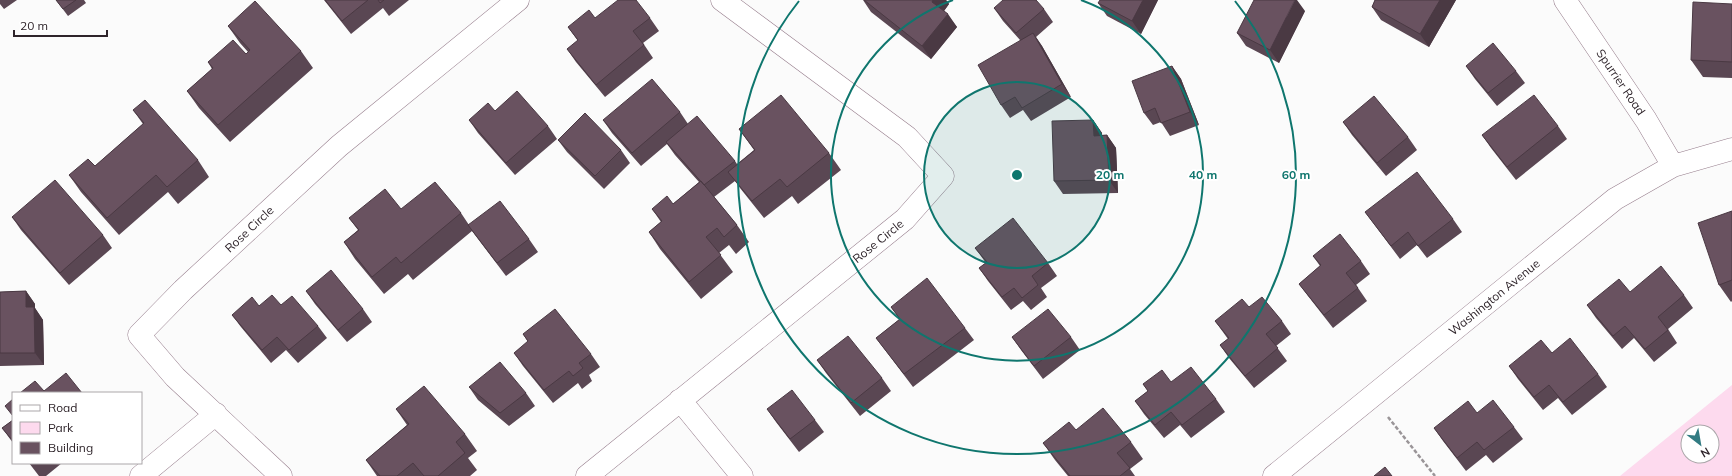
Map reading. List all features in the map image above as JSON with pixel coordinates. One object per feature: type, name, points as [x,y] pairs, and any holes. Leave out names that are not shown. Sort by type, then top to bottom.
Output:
[{"type":"street","name":"Rose Circle","points":[[281,476],[216,414],[174,377],[139,336],[183,290],[339,146],[518,0]]},
{"type":"street","name":"Rose Circle","points":[[587,476],[905,219],[942,176],[907,137],[722,0]]},
{"type":"street","name":"Spurrier Road","points":[[1565,0],[1646,120],[1673,166]]},
{"type":"street","name":"Washington Avenue","points":[[1274,476],[1615,199],[1673,166],[1732,149]]},
{"type":"street","points":[[680,400],[742,476]]},
{"type":"street","points":[[141,476],[216,414]]},
{"type":"path","points":[[1371,397],[1435,476]]},
{"type":"green space","points":[[1732,385],[1732,476],[1620,476],[1680,427],[1680,464],[1720,464],[1720,424],[1684,424]]},
{"type":"building","points":[[56,0],[76,0],[63,9]]},
{"type":"building","points":[[325,0],[368,0],[342,21]]},
{"type":"building","points":[[618,0],[636,0],[650,18],[633,31],[644,45],[596,85],[567,49],[578,40],[568,27],[589,10],[595,18]]},
{"type":"building","points":[[864,0],[933,0],[932,2],[948,14],[922,46]]},
{"type":"building","points":[[1003,0],[1036,0],[1044,9],[1016,33],[994,8]]},
{"type":"building","points":[[1100,0],[1143,0],[1132,21],[1098,3]]},
{"type":"building","points":[[1254,0],[1295,0],[1270,50],[1237,33]]},
{"type":"building","points":[[1375,0],[1440,0],[1420,34],[1372,7]]},
{"type":"building","points":[[255,1],[301,51],[218,125],[187,91],[213,68],[208,62],[233,40],[246,54],[250,50],[228,26]]},
{"type":"building","points":[[1693,2],[1732,4],[1732,62],[1691,60]]},
{"type":"building","points":[[1033,33],[1062,84],[1022,108],[1015,97],[1001,105],[978,65]]},
{"type":"building","points":[[1493,43],[1516,71],[1488,93],[1466,66]]},
{"type":"building","points":[[1172,66],[1190,112],[1161,123],[1155,108],[1144,113],[1132,81]]},
{"type":"building","points":[[652,79],[680,112],[632,153],[603,120]]},
{"type":"building","points":[[517,91],[548,126],[506,163],[469,120],[488,103],[495,111]]},
{"type":"building","points":[[781,95],[829,153],[787,187],[780,179],[752,201],[728,172],[755,150],[739,129]]},
{"type":"building","points":[[1534,95],[1558,126],[1507,167],[1482,135]]},
{"type":"building","points":[[1374,96],[1408,137],[1377,163],[1343,122]]},
{"type":"building","points":[[145,100],[198,160],[167,187],[156,175],[107,218],[69,175],[88,159],[95,166],[144,123],[133,110]]},
{"type":"building","points":[[585,113],[621,150],[595,176],[558,140]]},
{"type":"building","points":[[697,116],[735,161],[704,185],[666,142]]},
{"type":"building","points":[[1093,120],[1094,136],[1107,135],[1109,180],[1054,181],[1052,121]]},
{"type":"building","points":[[1417,172],[1453,219],[1418,246],[1408,232],[1391,246],[1365,212]]},
{"type":"building","points":[[55,180],[103,235],[60,273],[12,217]]},
{"type":"building","points":[[701,181],[737,225],[724,237],[717,228],[706,237],[721,255],[689,282],[649,232],[662,221],[652,209],[667,196],[673,204]]},
{"type":"building","points":[[435,182],[461,213],[401,263],[396,257],[372,277],[344,242],[359,230],[349,218],[385,189],[401,209]]},
{"type":"building","points":[[500,201],[529,239],[497,263],[468,225]]},
{"type":"building","points":[[1732,211],[1732,280],[1719,285],[1698,223]]},
{"type":"building","points":[[1013,218],[1048,263],[1032,276],[1038,285],[1022,298],[1014,288],[1002,297],[979,268],[987,262],[975,248]]},
{"type":"building","points":[[1340,234],[1361,261],[1346,273],[1358,288],[1324,315],[1299,284],[1321,265],[1313,256]]},
{"type":"building","points":[[1661,266],[1684,295],[1658,317],[1668,330],[1645,349],[1625,326],[1613,336],[1587,305],[1619,279],[1630,292]]},
{"type":"building","points":[[331,270],[363,309],[338,330],[306,291]]},
{"type":"building","points":[[927,278],[965,328],[904,374],[876,338],[900,319],[891,307]]},
{"type":"building","points":[[26,291],[26,307],[34,307],[35,353],[0,353],[0,292]]},
{"type":"building","points":[[272,295],[281,305],[292,296],[318,326],[289,350],[277,337],[262,350],[232,315],[252,297],[259,306]]},
{"type":"building","points":[[1262,297],[1282,321],[1266,334],[1278,348],[1245,376],[1220,345],[1229,338],[1215,321],[1242,299],[1249,307]]},
{"type":"building","points":[[555,309],[591,354],[579,363],[583,368],[573,376],[569,371],[544,390],[514,353],[528,341],[523,334]]},
{"type":"building","points":[[1048,309],[1071,337],[1034,366],[1012,337]]},
{"type":"building","points":[[848,336],[882,378],[851,403],[817,360]]},
{"type":"building","points":[[1570,338],[1598,374],[1563,402],[1549,385],[1534,397],[1509,366],[1541,340],[1552,353]]},
{"type":"building","points":[[500,362],[526,393],[500,413],[469,387]]},
{"type":"building","points":[[1191,367],[1216,399],[1182,425],[1171,412],[1155,425],[1135,401],[1148,391],[1143,384],[1162,370],[1171,382]]},
{"type":"building","points":[[66,373],[81,392],[21,392],[35,381],[44,391]]},
{"type":"building","points":[[424,386],[465,434],[456,442],[465,453],[438,476],[424,476],[413,463],[397,476],[380,476],[366,460],[409,424],[396,409]]},
{"type":"building","points":[[792,390],[815,420],[790,439],[767,409]]},
{"type":"building","points":[[12,400],[12,415],[5,406]]},
{"type":"building","points":[[1493,400],[1514,427],[1484,450],[1477,442],[1457,458],[1434,428],[1468,401],[1477,413]]},
{"type":"building","points":[[1103,408],[1131,442],[1117,453],[1130,468],[1120,476],[1070,476],[1043,443],[1069,422],[1076,430]]},
{"type":"building","points":[[12,421],[12,440],[2,428]]},
{"type":"building","points":[[1385,467],[1392,476],[1374,476]]}]
